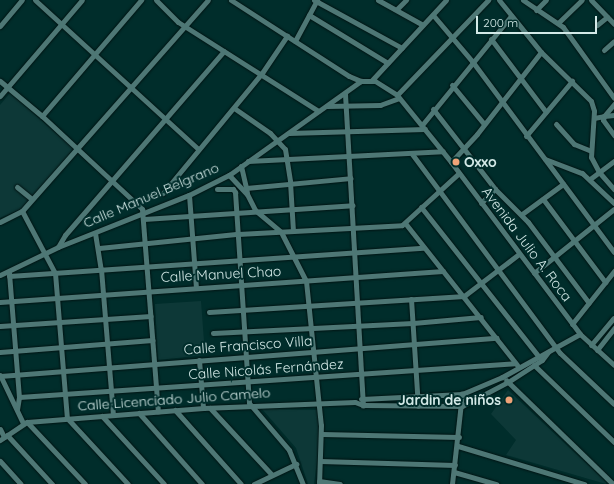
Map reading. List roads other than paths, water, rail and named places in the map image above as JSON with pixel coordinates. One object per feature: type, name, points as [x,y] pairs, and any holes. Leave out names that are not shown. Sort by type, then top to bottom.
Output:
[{"type":"street","points":[[0,26],[22,0]]},
{"type":"street","points":[[35,0],[129,87],[166,118],[198,149]]},
{"type":"street","points":[[0,96],[82,0]]},
{"type":"street","points":[[42,116],[142,0]]},
{"type":"street","points":[[156,0],[185,26],[262,73],[318,111]]},
{"type":"street","points":[[0,222],[22,211],[129,87],[208,0]]},
{"type":"street","points":[[231,0],[349,76],[361,81],[372,80],[446,0]]},
{"type":"street","points":[[295,41],[316,0],[402,48]]},
{"type":"street","points":[[378,0],[423,25]]},
{"type":"street","points":[[397,10],[406,0]]},
{"type":"street","points":[[327,106],[345,107],[380,105],[398,97],[488,0]]},
{"type":"street","points":[[499,0],[541,52],[591,101],[594,118],[590,151],[593,164],[614,189]]},
{"type":"street","points":[[523,0],[536,10],[558,23],[614,98]]},
{"type":"street","points":[[536,10],[546,0]]},
{"type":"street","points":[[558,23],[582,0]]},
{"type":"street","points":[[591,0],[614,24]]},
{"type":"street","points":[[309,15],[388,63]]},
{"type":"street","points":[[433,15],[453,36],[526,136],[614,252]]},
{"type":"street","points":[[288,133],[423,127],[433,109],[472,61],[512,16]]},
{"type":"street","points":[[597,25],[607,17]]},
{"type":"street","points":[[163,193],[262,73],[287,36]]},
{"type":"street","points":[[491,39],[521,76],[546,112]]},
{"type":"street","points":[[604,50],[614,41]]},
{"type":"street","points":[[58,248],[65,234],[112,183],[224,51]]},
{"type":"street","points":[[451,162],[502,102],[541,52]]},
{"type":"street","name":"Avenida Julio A. Roca","points":[[372,80],[398,97],[451,162],[580,334],[614,365]]},
{"type":"street","points":[[0,81],[77,148],[143,212],[158,411]]},
{"type":"street","name":"Calle Manuel Belgrano","points":[[0,274],[9,273],[46,253],[143,212],[189,195],[229,175],[361,81]]},
{"type":"street","points":[[526,136],[572,82]]},
{"type":"street","points":[[452,86],[484,124]]},
{"type":"street","points":[[344,94],[350,155],[363,405]]},
{"type":"street","points":[[614,104],[604,116],[605,124],[614,135]]},
{"type":"street","points":[[234,108],[278,140],[288,159],[293,231]]},
{"type":"street","points":[[433,109],[495,189],[522,214],[589,303]]},
{"type":"street","points":[[594,118],[614,115]]},
{"type":"street","points":[[556,124],[574,144],[590,151]]},
{"type":"street","points":[[247,161],[350,155],[412,154],[442,151]]},
{"type":"street","points":[[412,154],[500,270],[556,348],[614,404]]},
{"type":"street","points":[[544,158],[582,173],[590,179],[614,204]]},
{"type":"street","points":[[590,179],[614,161]]},
{"type":"street","points":[[241,166],[247,194]]},
{"type":"street","points":[[99,248],[146,242],[238,234],[405,223],[438,190],[459,173]]},
{"type":"street","points":[[229,175],[247,194],[255,210],[281,232],[306,282],[322,434],[319,483],[340,484]]},
{"type":"street","points":[[246,188],[290,182],[351,178]]},
{"type":"street","points":[[522,214],[563,184]]},
{"type":"street","points":[[17,187],[32,199]]},
{"type":"street","points":[[217,189],[234,190],[237,212],[244,310],[247,382],[250,405],[285,444],[296,464],[303,484]]},
{"type":"street","points":[[481,203],[495,189]]},
{"type":"street","points":[[189,195],[196,288]]},
{"type":"street","points":[[543,199],[605,282]]},
{"type":"street","points":[[144,219],[255,210],[353,205]]},
{"type":"street","points":[[421,207],[539,358]]},
{"type":"street","points":[[534,273],[614,210]]},
{"type":"street","points":[[22,211],[46,253],[55,273],[67,418],[128,484]]},
{"type":"street","points":[[405,223],[423,248],[481,317],[517,365]]},
{"type":"street","points":[[95,233],[99,248],[113,414]]},
{"type":"street","points":[[17,409],[19,397],[9,273],[55,273],[423,248]]},
{"type":"street","points":[[208,312],[464,296],[482,284],[519,254]]},
{"type":"street","name":"Calle Manuel Chao","points":[[0,302],[242,284],[306,282],[443,271]]},
{"type":"street","points":[[572,324],[614,272]]},
{"type":"street","points":[[411,299],[418,406]]},
{"type":"street","points":[[0,326],[152,316]]},
{"type":"street","points":[[213,333],[413,323],[481,317]]},
{"type":"street","points":[[592,345],[614,318]]},
{"type":"street","points":[[597,350],[614,328]]},
{"type":"street","points":[[363,397],[462,394],[502,377],[517,365],[539,358],[580,334]]},
{"type":"street","name":"Calle Francisco Villa","points":[[0,376],[497,338]]},
{"type":"street","points":[[0,352],[61,346],[153,340]]},
{"type":"street","points":[[462,406],[508,382],[534,365],[539,358]]},
{"type":"street","points":[[199,360],[203,408]]},
{"type":"street","name":"Calle Nicolás Fernández","points":[[19,397],[156,389],[416,370],[517,365]]},
{"type":"street","points":[[534,365],[614,442]]},
{"type":"street","points":[[0,376],[25,423],[85,484]]},
{"type":"street","points":[[502,377],[613,484]]},
{"type":"street","points":[[452,484],[459,437],[462,394]]},
{"type":"street","name":"Calle Licenciado Julio Camelo","points":[[355,402],[363,397]]},
{"type":"street","name":"Calle Licenciado Julio Camelo","points":[[25,423],[113,414],[250,405],[355,402],[363,405],[462,406]]},
{"type":"street","points":[[210,408],[272,475]]},
{"type":"street","points":[[176,410],[241,484]]},
{"type":"street","points":[[139,413],[202,484]]},
{"type":"street","points":[[102,416],[164,484]]},
{"type":"street","points":[[4,437],[25,423]]},
{"type":"street","points":[[0,429],[4,437],[52,484]]},
{"type":"street","points":[[322,434],[459,437]]},
{"type":"street","points":[[458,446],[584,484]]},
{"type":"street","points":[[0,461],[21,484]]},
{"type":"street","points":[[320,461],[455,465]]},
{"type":"street","points":[[254,484],[296,464]]},
{"type":"street","points":[[454,472],[496,484]]},
{"type":"place","name":"Oxxo","points":[[456,162]]},
{"type":"place","name":"Jardin de niños","points":[[509,400]]}]
